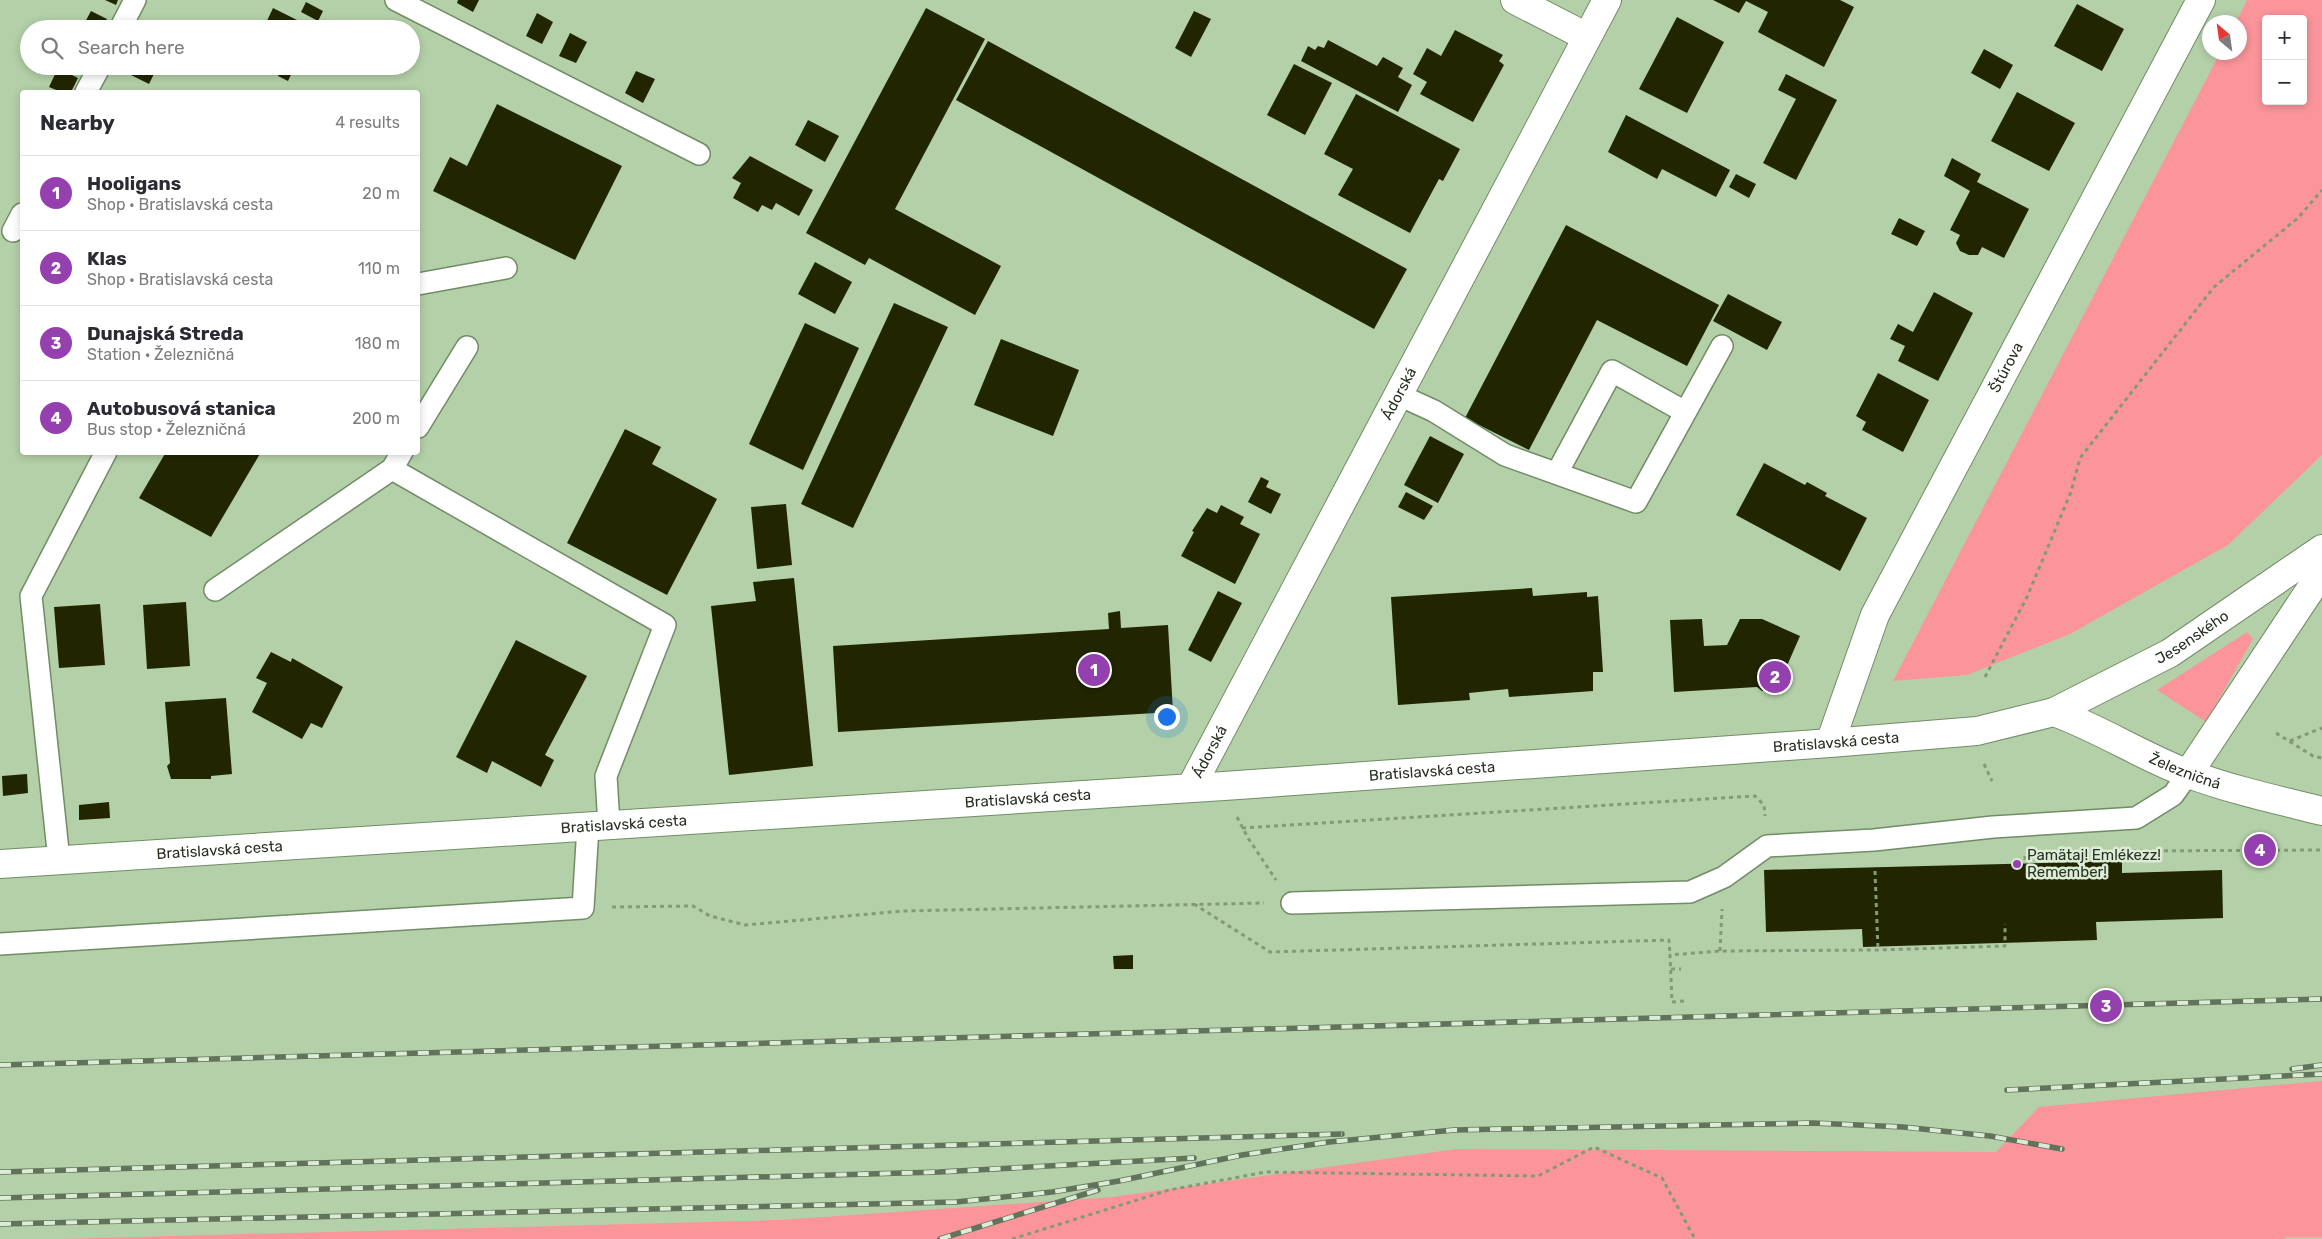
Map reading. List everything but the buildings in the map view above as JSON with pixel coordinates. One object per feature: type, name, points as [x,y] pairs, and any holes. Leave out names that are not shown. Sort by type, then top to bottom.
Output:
[{"type":"street","points":[[1516,0],[1587,37]]},
{"type":"street","name":"Ádorská","points":[[1192,787],[1607,0]]},
{"type":"street","name":"Štúrova","points":[[1830,743],[1875,615],[2201,0]]},
{"type":"street","name":"Jesenského","points":[[2054,712],[2170,653],[2322,549]]},
{"type":"street","points":[[2188,774],[2322,572]]},
{"type":"street","name":"Bratislavská cesta","points":[[0,864],[1224,786],[1830,743],[1977,730],[2054,712]]},
{"type":"street","name":"Železničná","points":[[2054,712],[2076,720],[2188,774],[2234,789],[2322,811]]},
{"type":"lane","points":[[125,20],[135,0]]},
{"type":"lane","points":[[396,0],[699,154]]},
{"type":"lane","points":[[87,90],[95,75]]},
{"type":"lane","points":[[420,284],[506,268]]},
{"type":"lane","points":[[1398,395],[1434,411],[1505,455],[1636,502],[1722,346]]},
{"type":"lane","points":[[420,425],[466,347]]},
{"type":"lane","points":[[1557,473],[1612,371],[1685,412]]},
{"type":"lane","points":[[59,860],[32,596],[104,455]]},
{"type":"lane","points":[[0,944],[583,908],[606,776],[665,625],[397,461],[215,590]]},
{"type":"lane","points":[[1292,903],[1690,892],[1724,877],[1767,846],[1874,840],[1993,827],[2136,818],[2173,795],[2188,774]]},
{"type":"path","points":[[1985,677],[2027,597],[2071,492],[2080,458],[2214,287],[2298,218],[2322,190]]},
{"type":"path","points":[[2289,741],[2322,728]]},
{"type":"path","points":[[2276,733],[2313,756],[2322,758]]},
{"type":"path","points":[[1984,764],[1992,781]]},
{"type":"path","points":[[1224,786],[1242,828],[1292,903]]},
{"type":"path","points":[[1242,828],[1755,796],[1764,805],[1767,846]]},
{"type":"path","points":[[1874,840],[1878,950]]},
{"type":"path","points":[[2114,851],[2322,850]]},
{"type":"path","points":[[2017,853],[2025,852],[2026,864]]},
{"type":"path","points":[[1720,951],[1724,877]]},
{"type":"path","points":[[583,908],[693,906],[710,916],[745,925],[902,911],[1192,903],[1292,903]]},
{"type":"path","points":[[1192,903],[1270,952],[1669,940],[1672,1002],[1684,1001]]},
{"type":"path","points":[[1670,955],[1720,951],[1878,950],[2005,946],[2005,924]]},
{"type":"path","points":[[1671,969],[1681,969]]},
{"type":"path","points":[[1012,1239],[1169,1190],[1266,1172],[1538,1176],[1594,1147],[1662,1178],[1694,1239]]},
{"type":"shaded area","points":[[2247,0],[2322,0],[2322,455],[2228,545],[2070,634],[1967,675],[1893,681],[2216,60],[2247,60],[2247,15],[2240,15]]},
{"type":"shaded area","points":[[2247,632],[2253,639],[2206,722],[2157,690]]},
{"type":"shaded area","points":[[2322,1081],[2322,1237],[2286,1237],[2284,1239],[60,1239],[780,1220],[1112,1197],[1457,1149],[1996,1152],[2039,1107]]},
{"type":"railway","points":[[0,1065],[2322,999]]},
{"type":"railway","points":[[2292,1069],[2322,1065]]},
{"type":"railway","points":[[2007,1090],[2322,1074]]},
{"type":"railway","points":[[0,1224],[956,1202],[1052,1192],[1119,1181],[1242,1155],[1329,1142],[1454,1130],[1813,1123],[1903,1127],[1990,1136],[2062,1149]]},
{"type":"railway","points":[[0,1172],[1342,1134]]},
{"type":"railway","points":[[0,1198],[939,1172],[1194,1158]]},
{"type":"railway","points":[[940,1239],[1098,1190]]},
{"type":"place","name":"Hooligans","points":[[1094,670]]},
{"type":"place","name":"Klas","points":[[1775,677]]},
{"type":"place","name":"Autobusová stanica","points":[[2260,850]]},
{"type":"place","name":"Pamätaj! Emlékezz! Remember!","points":[[2017,864]]},
{"type":"place","name":"Dunajská Streda","points":[[2106,1006]]}]
